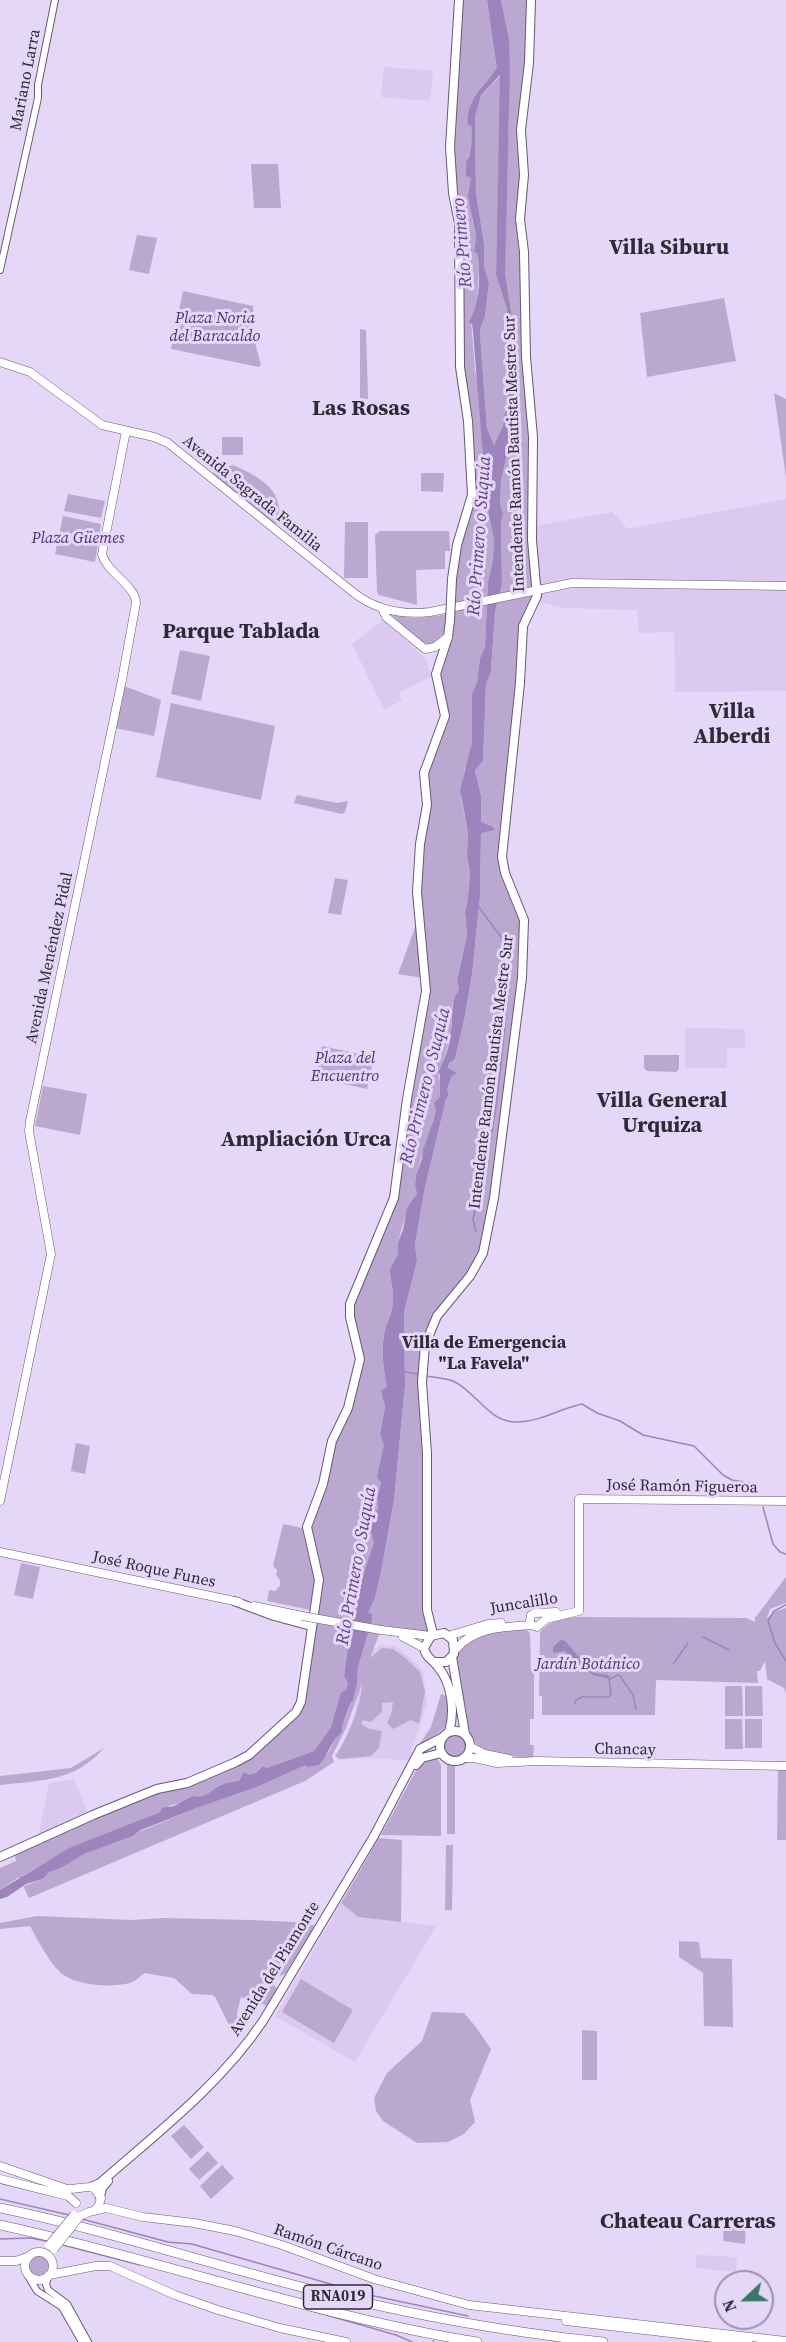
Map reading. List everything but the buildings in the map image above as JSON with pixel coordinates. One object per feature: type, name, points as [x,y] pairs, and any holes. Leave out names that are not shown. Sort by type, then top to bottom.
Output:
[{"type":"highway","name":"RNA019","points":[[0,2208],[113,2234],[285,2283],[382,2307],[500,2329],[603,2342]]},
{"type":"highway","name":"RNA019","points":[[0,2225],[120,2254],[323,2310],[474,2341]]},
{"type":"main road","points":[[0,1857],[93,1815],[157,1789],[187,1784],[249,1755],[282,1727],[298,1708],[319,1576],[307,1527],[325,1478],[332,1441],[348,1408],[360,1359],[350,1317],[350,1304],[394,1198],[407,1099],[426,991],[418,906],[420,854],[427,805],[424,773],[445,716],[435,674],[448,637],[457,545],[472,495],[468,421],[460,367],[459,223],[453,193],[450,147],[459,0]]},
{"type":"main road","name":"Intendente Ramón Bautista Mestre Sur","points":[[432,1635],[427,1610],[428,1455],[422,1382],[425,1345],[441,1310],[470,1276],[483,1253],[494,1198],[522,978],[525,927],[522,912],[505,873],[502,857],[520,683],[523,626],[535,603],[532,591],[532,436],[526,357],[524,252],[520,219],[524,175],[521,130],[530,63],[531,0]]},
{"type":"main road","name":"Avenida Sagrada Familia","points":[[0,362],[30,372],[102,426],[154,436],[168,443],[354,593],[382,608],[415,613],[458,607],[532,591]]},
{"type":"main road","name":"Avenida Menéndez Pidal","points":[[0,1501],[51,1254],[29,1131],[30,1121],[136,603],[135,595],[109,567],[102,554],[126,431]]},
{"type":"main road","points":[[532,591],[572,583],[642,583],[644,581],[786,584]]},
{"type":"main road","points":[[382,608],[386,617],[425,649],[435,647],[448,637]]},
{"type":"main road","name":"José Ramón Figueroa","points":[[579,1611],[579,1499],[786,1501]]},
{"type":"main road","name":"José Roque Funes","points":[[0,1552],[302,1616],[381,1630]]},
{"type":"main road","points":[[234,1601],[274,1616],[311,1626]]},
{"type":"main road","name":"Juncalillo","points":[[530,1623],[533,1614],[579,1611]]},
{"type":"main road","name":"Juncalillo","points":[[448,1636],[488,1624],[530,1623],[537,1627],[546,1619],[579,1611]]},
{"type":"main road","points":[[539,1614],[543,1617],[542,1623]]},
{"type":"main road","name":"Juncalillo","points":[[453,1654],[467,1638],[483,1630],[530,1623]]},
{"type":"main road","points":[[381,1630],[432,1635],[441,1633],[453,1640],[465,1734],[471,1747],[493,1756],[522,1761]]},
{"type":"main road","points":[[381,1630],[410,1640],[424,1648],[426,1655],[444,1675],[452,1716],[440,1744],[441,1753],[453,1762],[464,1758],[471,1747]]},
{"type":"main road","points":[[424,1648],[432,1635]]},
{"type":"main road","points":[[434,1662],[446,1662],[453,1654]]},
{"type":"main road","points":[[446,1734],[459,1731],[465,1734]]},
{"type":"main road","name":"Avenida del Piamonte","points":[[91,2187],[100,2183],[201,2094],[245,2047],[374,1836],[420,1749],[446,1734]]},
{"type":"main road","name":"Avenida del Piamonte","points":[[101,2197],[105,2183],[198,2103],[245,2052],[265,2025],[378,1837],[416,1765],[422,1758],[441,1753]]},
{"type":"main road","name":"Chancay","points":[[464,1758],[497,1763],[522,1761],[786,1766]]},
{"type":"main road","points":[[0,2166],[67,2189],[91,2187],[97,2190],[101,2197],[99,2205],[77,2216],[52,2247],[19,2261],[4,2261]]},
{"type":"main road","points":[[0,2179],[68,2196],[82,2210],[91,2211]]},
{"type":"main road","points":[[77,2216],[77,2194],[81,2189]]},
{"type":"main road","name":"Ramón Cárcano","points":[[101,2197],[123,2211]]},
{"type":"main road","name":"Ramón Cárcano","points":[[91,2211],[106,2208],[143,2217],[235,2231],[282,2245],[374,2279],[469,2305],[768,2337],[786,2341]]},
{"type":"main road","points":[[48,2276],[52,2270],[52,2247]]},
{"type":"main road","points":[[38,2252],[46,2253],[60,2269],[72,2271]]},
{"type":"main road","points":[[26,2272],[25,2263],[28,2256]]},
{"type":"main road","points":[[4,2261],[36,2280],[96,2266],[110,2266],[175,2295],[226,2313],[280,2328],[346,2342]]},
{"type":"main road","name":"Ramón Cárcano","points":[[523,2312],[547,2319],[748,2342]]},
{"type":"street","name":"Mariano Larra","points":[[0,270],[38,98],[38,85],[55,0]]},
{"type":"street","points":[[26,2272],[37,2291],[62,2307],[82,2342]]},
{"type":"street","points":[[48,2276],[46,2287],[67,2304],[88,2342]]},
{"type":"shaded area","points":[[487,0],[501,0],[509,39],[505,273],[518,377],[517,413],[501,480],[502,584],[495,612],[491,671],[486,685],[483,761],[475,770],[481,795],[481,822],[495,830],[481,833],[480,896],[472,974],[455,1059],[449,1063],[448,1068],[457,1073],[452,1076],[447,1089],[449,1094],[425,1187],[415,1244],[417,1261],[404,1312],[405,1385],[394,1500],[381,1572],[375,1598],[368,1613],[372,1614],[372,1620],[358,1667],[353,1701],[342,1726],[342,1732],[319,1765],[307,1767],[305,1765],[257,1787],[141,1830],[133,1836],[84,1854],[59,1869],[49,1872],[43,1879],[26,1884],[0,1899],[0,1890],[69,1848],[160,1812],[162,1808],[174,1806],[193,1796],[205,1795],[226,1783],[239,1781],[244,1772],[249,1775],[256,1773],[262,1766],[267,1768],[314,1751],[331,1727],[341,1692],[346,1690],[348,1683],[344,1677],[348,1646],[363,1575],[374,1542],[371,1531],[373,1515],[378,1509],[377,1498],[381,1483],[377,1477],[384,1445],[380,1434],[385,1407],[381,1391],[387,1386],[383,1347],[393,1302],[390,1269],[398,1254],[398,1242],[407,1208],[417,1194],[416,1175],[436,1110],[434,1103],[440,1097],[438,1072],[450,1042],[453,1005],[459,990],[457,981],[467,935],[465,912],[470,874],[467,856],[468,833],[460,790],[472,742],[472,693],[477,683],[480,658],[485,647],[488,582],[494,540],[488,511],[488,486],[484,469],[473,332],[472,324],[469,322],[479,289],[479,270],[477,253],[474,252],[476,237],[468,196],[471,178],[466,176],[466,161],[471,145],[472,126],[468,125],[469,108],[476,94],[497,68]],"holes":[[[500,75],[496,275],[507,309],[505,340],[511,378],[503,426],[494,445],[487,428],[481,349],[480,329],[485,316],[489,283],[484,266],[484,243],[476,193],[475,118],[481,95]]]},
{"type":"shaded area","points":[[384,67],[433,71],[430,101],[381,97]]},
{"type":"shaded area","points":[[786,499],[786,691],[675,692],[674,632],[639,633],[637,610],[565,608],[539,602],[534,526],[613,512],[627,529]]},
{"type":"shaded area","points":[[383,620],[427,660],[431,677],[399,692],[402,701],[384,709],[352,644]]},
{"type":"shaded area","points":[[685,1028],[745,1029],[745,1048],[727,1048],[727,1068],[685,1068]]},
{"type":"shaded area","points":[[561,1640],[565,1641],[580,1658],[582,1656],[587,1669],[608,1675],[610,1679],[593,1675],[564,1651],[553,1652],[553,1647]]},
{"type":"shaded area","points":[[380,1645],[394,1646],[401,1650],[423,1670],[427,1704],[409,1761],[373,1758],[336,1760],[353,1719],[359,1690],[373,1650]]},
{"type":"shaded area","points":[[74,1779],[89,1815],[38,1837],[49,1783]]},
{"type":"shaded area","points":[[341,1903],[358,1917],[436,1926],[355,2062],[275,2016]]},
{"type":"shaded area","points":[[696,2255],[737,2257],[736,2270],[696,2268]]},
{"type":"green space","points":[[459,0],[487,0],[498,68],[481,87],[471,133],[471,151],[466,161],[466,176],[471,178],[472,219],[476,237],[474,252],[477,253],[479,271],[477,301],[471,320],[484,469],[488,486],[488,511],[494,540],[493,559],[488,582],[485,647],[480,658],[477,683],[472,693],[472,742],[464,771],[461,799],[468,833],[467,856],[470,874],[465,912],[467,935],[457,981],[459,990],[452,1006],[451,1033],[444,1061],[438,1072],[441,1086],[440,1097],[416,1175],[417,1194],[405,1217],[398,1242],[398,1254],[390,1269],[393,1302],[383,1347],[387,1386],[381,1391],[385,1407],[380,1433],[385,1445],[377,1498],[374,1542],[363,1575],[348,1646],[344,1677],[348,1683],[346,1690],[341,1692],[331,1727],[314,1751],[267,1768],[261,1766],[256,1773],[215,1789],[207,1795],[169,1806],[160,1812],[70,1848],[22,1876],[24,1886],[43,1879],[49,1872],[59,1869],[83,1854],[133,1836],[194,1809],[257,1787],[328,1753],[353,1701],[358,1667],[372,1620],[372,1614],[367,1614],[375,1598],[394,1500],[405,1385],[404,1312],[417,1261],[415,1244],[425,1187],[449,1094],[447,1089],[452,1076],[456,1073],[448,1068],[449,1063],[455,1059],[472,974],[480,896],[481,832],[495,830],[481,822],[481,795],[475,770],[483,761],[486,685],[491,671],[495,612],[502,584],[501,480],[517,413],[518,377],[505,273],[509,39],[501,0],[531,0],[520,219],[537,596],[524,621],[502,857],[525,927],[483,1253],[451,1298],[425,1345],[426,1584],[433,1634],[381,1630],[370,1658],[382,1648],[393,1649],[420,1672],[425,1692],[419,1724],[411,1720],[393,1729],[387,1723],[393,1702],[382,1703],[382,1712],[371,1722],[363,1720],[361,1724],[370,1729],[382,1731],[379,1748],[371,1756],[340,1759],[335,1756],[353,1721],[362,1684],[346,1728],[332,1756],[334,1762],[305,1781],[29,1898],[19,1877],[0,1890],[0,1868],[16,1861],[14,1851],[157,1789],[182,1785],[244,1758],[296,1712],[319,1580],[306,1530],[331,1446],[348,1408],[360,1359],[349,1312],[394,1198],[427,985],[418,913],[427,808],[424,776],[445,718],[436,678],[448,637],[452,579],[469,508],[462,385],[459,223],[452,177]]},
{"type":"green space","points":[[501,75],[496,275],[507,309],[505,340],[511,378],[503,427],[494,445],[487,428],[481,349],[480,329],[485,316],[489,283],[484,266],[484,243],[476,193],[475,118],[481,95]]},
{"type":"green space","points":[[251,164],[278,164],[281,208],[254,208]]},
{"type":"green space","points":[[137,235],[157,238],[149,274],[129,270]]},
{"type":"green space","name":"Plaza Noria del Baracaldo","points":[[183,291],[253,306],[254,339],[261,365],[259,367],[171,349]]},
{"type":"green space","points":[[724,298],[736,361],[647,377],[640,313]]},
{"type":"green space","points":[[360,329],[366,330],[368,399],[360,398]]},
{"type":"green space","points":[[774,393],[786,399],[786,478]]},
{"type":"green space","points":[[222,437],[243,437],[243,455],[222,455]]},
{"type":"green space","points":[[233,465],[253,475],[270,488],[279,505],[275,527],[213,476],[214,471]]},
{"type":"green space","points":[[421,473],[444,473],[443,492],[421,491]]},
{"type":"green space","points":[[68,494],[105,501],[101,518],[64,511]]},
{"type":"green space","name":"Plaza Güemes","points":[[63,516],[101,524],[95,562],[55,554]]},
{"type":"green space","points":[[345,522],[368,522],[368,578],[344,578]]},
{"type":"green space","points":[[380,531],[449,531],[450,551],[445,551],[445,569],[416,570],[417,605],[379,595],[377,592],[375,535]]},
{"type":"green space","points":[[390,613],[418,618],[447,614],[443,635],[425,647]]},
{"type":"green space","points":[[180,650],[210,656],[201,701],[171,694]]},
{"type":"green space","points":[[124,686],[161,700],[154,736],[115,728]]},
{"type":"green space","points":[[171,703],[275,726],[261,800],[156,777]]},
{"type":"green space","points":[[297,795],[337,803],[348,801],[345,812],[342,814],[294,803]]},
{"type":"green space","points":[[335,878],[348,880],[341,915],[328,913]]},
{"type":"green space","points":[[417,922],[424,978],[398,974]]},
{"type":"green space","name":"Plaza del Encuentro","points":[[322,1046],[374,1057],[367,1089],[316,1078]]},
{"type":"green space","points":[[644,1055],[679,1055],[679,1069],[676,1072],[647,1071],[644,1068]]},
{"type":"green space","points":[[43,1086],[87,1094],[80,1135],[35,1126]]},
{"type":"green space","points":[[76,1443],[90,1446],[85,1474],[71,1471]]},
{"type":"green space","points":[[283,1524],[302,1528],[304,1531],[316,1578],[310,1610],[267,1601],[269,1590],[275,1591],[280,1586],[280,1580],[276,1575],[277,1570],[273,1566]]},
{"type":"green space","points":[[21,1563],[40,1567],[33,1599],[14,1595]]},
{"type":"green space","name":"Jardín Botánico","points":[[786,1577],[786,1603],[770,1609],[767,1618],[776,1611],[786,1608],[786,1693],[784,1688],[767,1679],[765,1661],[760,1671],[757,1671],[758,1683],[656,1680],[655,1715],[542,1715],[542,1696],[539,1696],[540,1632],[552,1622],[577,1617],[746,1618],[755,1622],[755,1618]]},
{"type":"green space","points":[[524,1628],[530,1633],[531,1671],[534,1672],[534,1719],[530,1719],[530,1745],[534,1745],[533,1757],[498,1754],[485,1750],[473,1740],[465,1720],[454,1661],[459,1651],[474,1639],[493,1632]]},
{"type":"green space","points":[[725,1686],[742,1686],[743,1716],[725,1716]]},
{"type":"green space","points":[[745,1686],[762,1686],[763,1716],[745,1716]]},
{"type":"green space","points":[[441,1694],[446,1696],[447,1725],[417,1748],[431,1727]]},
{"type":"green space","points":[[725,1719],[742,1719],[743,1749],[725,1749]]},
{"type":"green space","points":[[745,1719],[762,1719],[762,1748],[745,1748]]},
{"type":"green space","points":[[456,1735],[464,1738],[467,1746],[464,1754],[456,1757],[448,1754],[445,1746],[448,1738]]},
{"type":"green space","points":[[104,1748],[93,1759],[69,1773],[44,1780],[0,1785],[0,1776],[71,1768]]},
{"type":"green space","points":[[437,1758],[441,1765],[441,1836],[381,1835],[420,1763]]},
{"type":"green space","points":[[447,1765],[455,1765],[455,1834],[447,1834]]},
{"type":"green space","points":[[778,1769],[786,1769],[786,1840],[777,1840]]},
{"type":"green space","points":[[379,1838],[402,1840],[401,1922],[358,1917],[341,1903]]},
{"type":"green space","points":[[446,1845],[453,1845],[452,1910],[445,1910]]},
{"type":"green space","points":[[37,1916],[131,1920],[163,1918],[250,1920],[314,1925],[285,1974],[272,1979],[272,1984],[277,1988],[276,1997],[268,2006],[241,1997],[237,2013],[240,2031],[237,2034],[231,2029],[215,1997],[192,1994],[174,1978],[145,1973],[132,1982],[122,1985],[94,1985],[76,1981],[61,1973],[44,1951],[30,1926],[0,1929],[0,1923]]},
{"type":"green space","points":[[679,1941],[699,1942],[701,1958],[732,1959],[733,2027],[704,2026],[703,1973],[679,1957]]},
{"type":"green space","points":[[301,1979],[353,2010],[334,2043],[282,2012]]},
{"type":"green space","points":[[432,2012],[464,2013],[491,2049],[470,2100],[475,2122],[464,2134],[448,2142],[417,2143],[383,2121],[376,2111],[374,2098],[387,2073],[422,2041]]},
{"type":"green space","points":[[582,2030],[597,2031],[597,2080],[582,2080]]},
{"type":"green space","points":[[184,2125],[204,2147],[191,2159],[171,2136]]},
{"type":"green space","points":[[208,2151],[218,2163],[199,2180],[189,2169]]},
{"type":"green space","points":[[222,2165],[234,2178],[211,2199],[200,2186]]},
{"type":"green space","points":[[724,2220],[746,2220],[745,2244],[723,2241]]},
{"type":"green space","points":[[39,2255],[47,2258],[50,2266],[47,2274],[39,2277],[31,2274],[28,2266],[31,2258]]},
{"type":"waterway","points":[[476,1232],[473,1219],[487,1162],[497,1100],[509,987],[507,955],[501,937],[478,906]]},
{"type":"waterway","points":[[405,1372],[418,1374]]},
{"type":"waterway","points":[[426,1376],[453,1381],[469,1392],[491,1413],[509,1421],[536,1419],[582,1404],[597,1413],[620,1421],[643,1435],[694,1446],[723,1475],[732,1480],[750,1483],[757,1490]]},
{"type":"waterway","points":[[763,1507],[773,1544],[780,1552],[786,1554]]},
{"type":"waterway","points":[[786,1605],[774,1611],[768,1621],[775,1643],[786,1661]]},
{"type":"waterway","points":[[703,1637],[729,1650]]},
{"type":"waterway","points":[[674,1663],[688,1643]]},
{"type":"waterway","points":[[610,1679],[620,1676],[633,1695],[636,1709]]},
{"type":"waterway","points":[[575,1703],[582,1697],[611,1695],[609,1679]]},
{"type":"waterway","points":[[0,2199],[69,2215]]},
{"type":"waterway","points":[[82,2219],[168,2242],[192,2244],[365,2294],[468,2316]]},
{"type":"waterway","points":[[0,2239],[31,2238],[46,2241]]},
{"type":"waterway","points":[[63,2245],[140,2265]]},
{"type":"waterway","points":[[309,2310],[396,2335],[412,2342]]},
{"type":"district","name":"Villa Siburu","points":[[669,248]]},
{"type":"district","name":"Las Rosas","points":[[361,409]]},
{"type":"district","name":"Parque Tablada","points":[[241,632]]},
{"type":"district","name":"Villa Alberdi","points":[[732,724]]},
{"type":"district","name":"Villa General Urquiza","points":[[662,1114]]},
{"type":"district","name":"Ampliación Urca","points":[[306,1140]]},
{"type":"district","name":"Villa de Emergencia \"La Favela\"","points":[[484,1353]]},
{"type":"district","name":"Chateau Carreras","points":[[688,2222]]},
{"type":"water label","name":"Río Primero","points":[[463,243]]},
{"type":"water label","name":"Río Primero o Suquía","points":[[480,536]]},
{"type":"water label","name":"Río Primero o Suquía","points":[[426,1086]]},
{"type":"water label","name":"Río Primero o Suquía","points":[[357,1566]]}]
